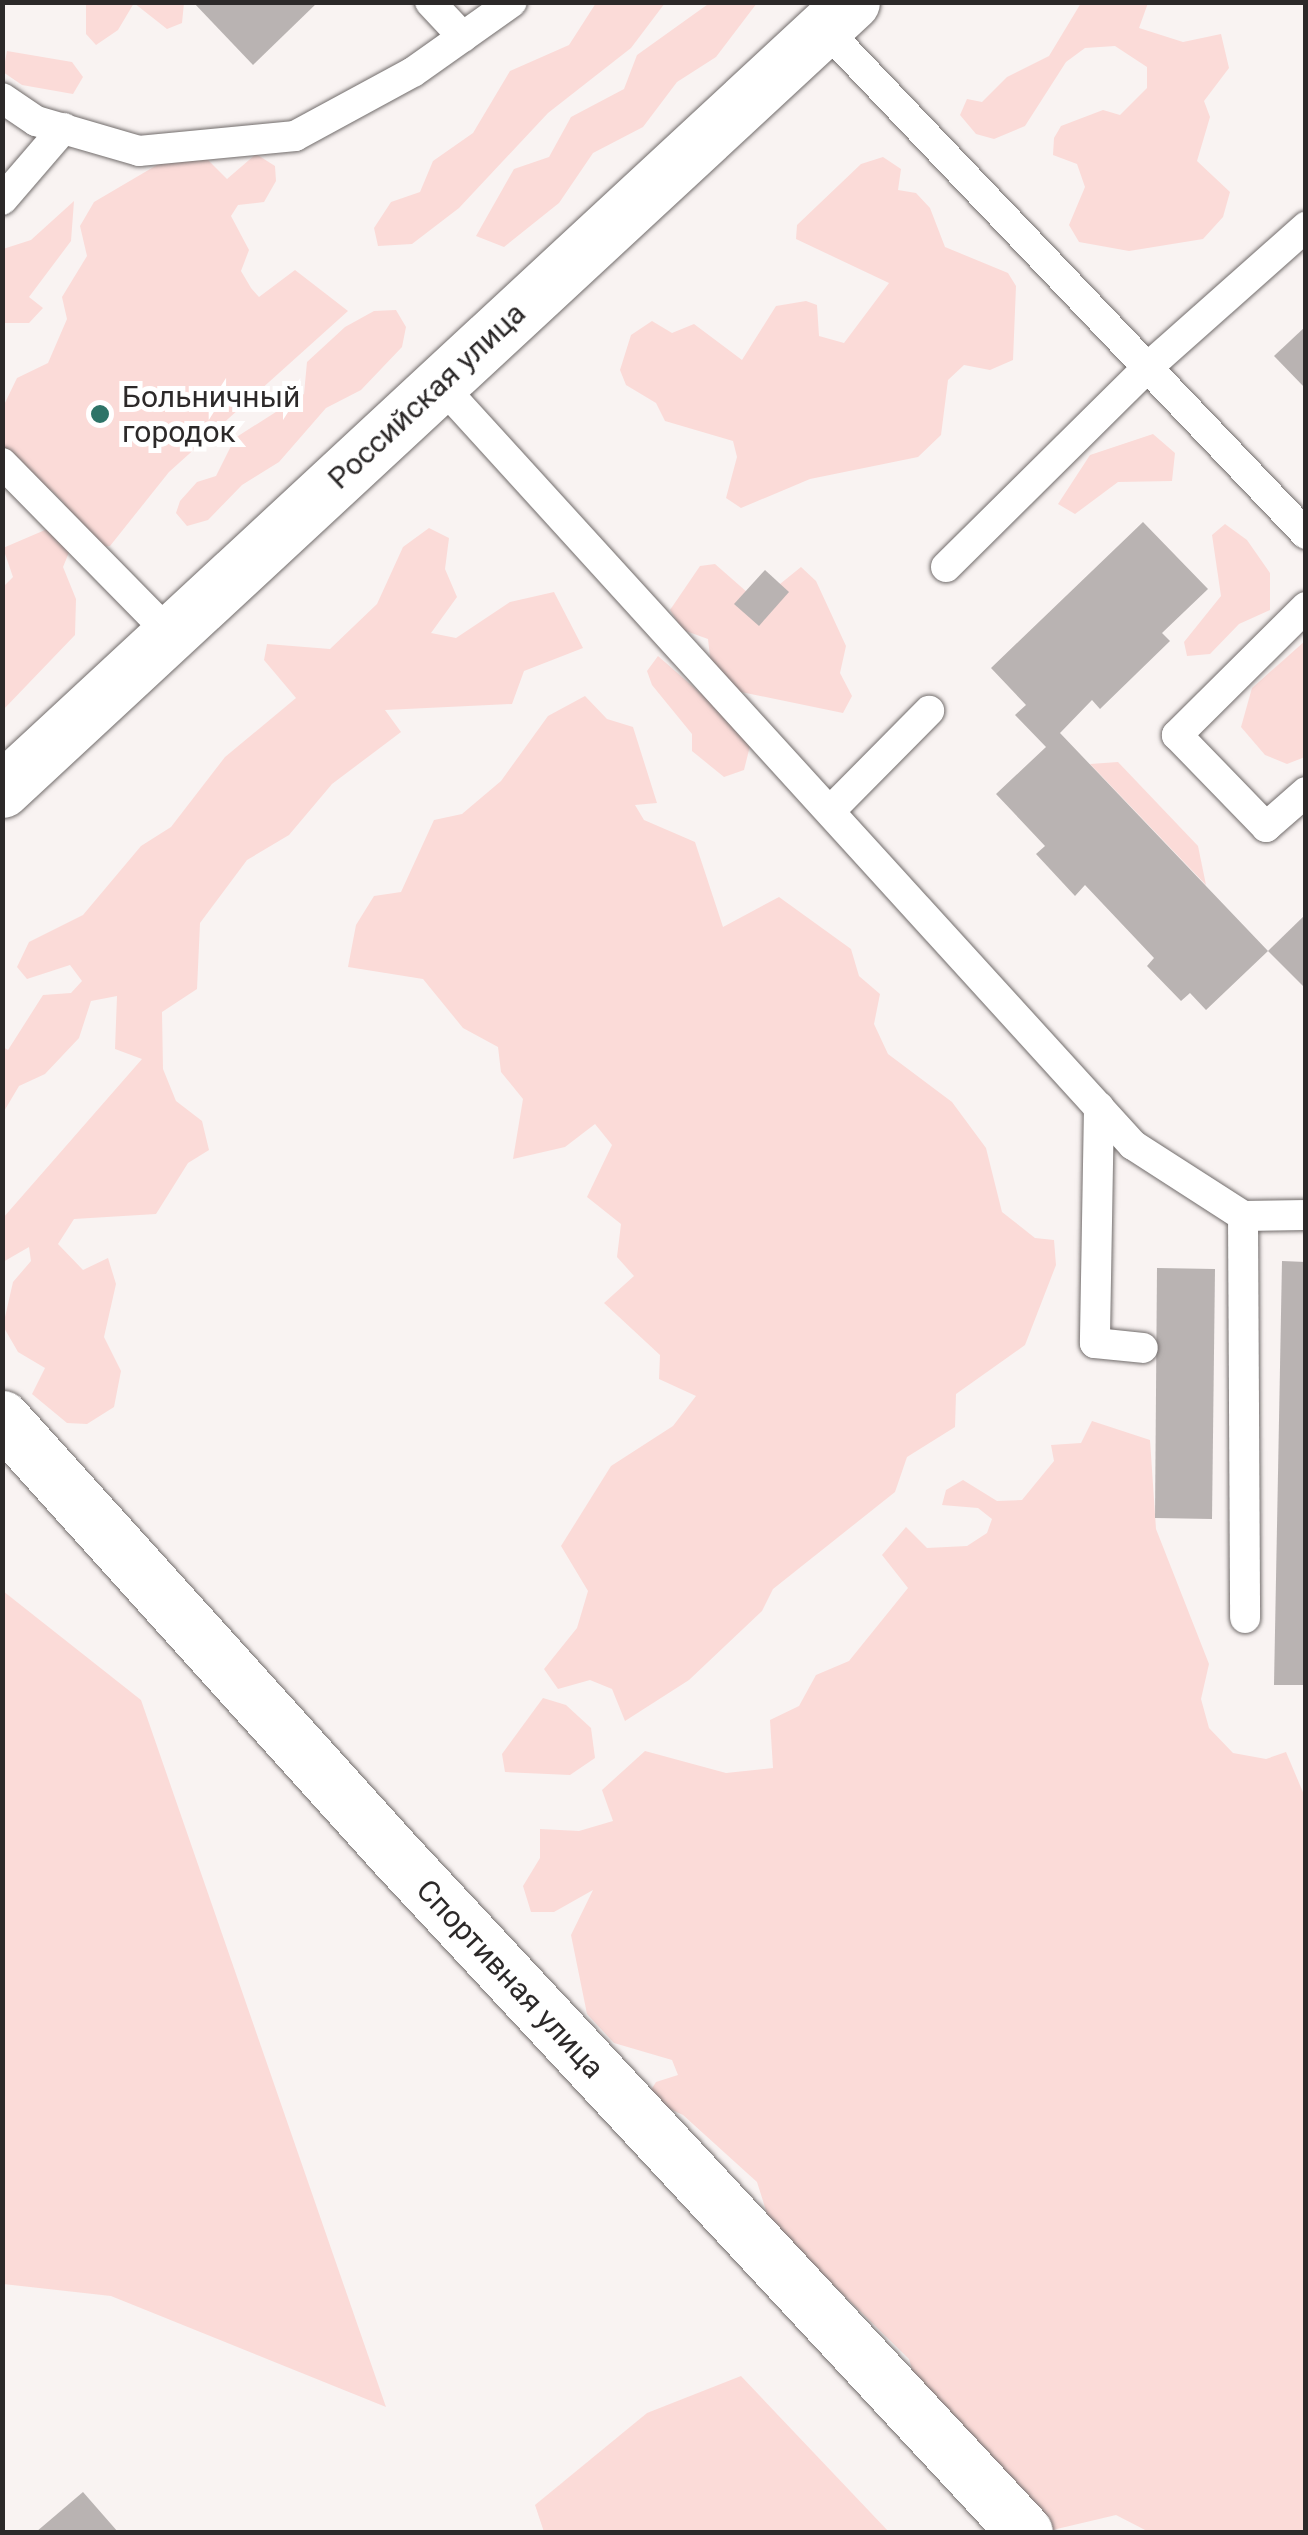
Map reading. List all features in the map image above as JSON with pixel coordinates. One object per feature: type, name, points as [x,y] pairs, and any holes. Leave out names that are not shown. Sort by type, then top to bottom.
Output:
[{"type":"street","name":"Российская улица","points":[[2,790],[838,16]]},
{"type":"street","name":"Спортивная улица","points":[[2,1418],[392,1852],[1025,2532]]},
{"type":"lane","points":[[430,2],[463,38]]},
{"type":"lane","points":[[2,98],[64,128],[139,151],[295,136],[463,38],[512,2]]},
{"type":"lane","points":[[838,16],[1147,368],[1306,534]]},
{"type":"lane","points":[[2,200],[64,128]]},
{"type":"lane","points":[[946,567],[1147,368],[1306,227]]},
{"type":"lane","points":[[440,384],[1132,1145],[1243,1216],[1306,1215]]},
{"type":"lane","points":[[2,463],[169,633]]},
{"type":"lane","points":[[1306,607],[1177,735],[1266,827],[1306,792]]},
{"type":"lane","points":[[830,812],[929,711]]},
{"type":"lane","points":[[1099,1107],[1095,1343],[1143,1348]]},
{"type":"lane","points":[[1243,1216],[1245,1618]]},
{"type":"shaded area","points":[[86,2],[184,3],[182,23],[167,29],[134,3],[118,30],[96,45],[86,34]]},
{"type":"shaded area","points":[[711,2],[757,3],[716,57],[677,82],[643,127],[593,153],[559,203],[504,247],[476,236],[514,169],[549,157],[571,117],[624,89],[637,55]]},
{"type":"shaded area","points":[[596,3],[665,3],[631,48],[548,113],[459,208],[412,244],[378,246],[374,228],[391,202],[420,192],[433,161],[473,133],[510,71],[569,45]]},
{"type":"shaded area","points":[[1081,3],[1148,3],[1139,28],[1183,42],[1221,34],[1229,68],[1204,101],[1210,117],[1197,161],[1230,192],[1223,217],[1203,239],[1129,251],[1079,242],[1069,225],[1085,187],[1077,164],[1053,155],[1054,138],[1061,126],[1103,110],[1120,115],[1147,88],[1147,67],[1115,46],[1085,48],[1066,62],[1025,126],[994,139],[976,134],[960,115],[967,99],[982,102],[1007,77],[1049,56]]},
{"type":"shaded area","points":[[7,51],[72,62],[83,77],[73,94],[22,85],[3,72]]},
{"type":"shaded area","points":[[256,154],[275,166],[276,181],[264,202],[238,205],[231,216],[249,250],[241,271],[259,297],[295,270],[348,311],[169,472],[110,546],[70,550],[63,567],[76,599],[75,635],[3,710],[3,587],[13,577],[3,548],[59,524],[64,503],[51,490],[31,494],[3,469],[3,407],[17,378],[48,363],[67,319],[62,297],[87,256],[80,226],[94,202],[174,155],[203,155],[227,179]]},
{"type":"shaded area","points":[[883,157],[901,169],[898,190],[916,193],[930,208],[945,247],[1008,273],[1016,286],[1013,360],[990,370],[964,365],[948,380],[941,435],[918,457],[810,479],[741,508],[726,498],[737,457],[733,441],[665,421],[656,403],[626,385],[620,370],[631,335],[652,321],[672,333],[694,324],[742,360],[776,306],[806,301],[817,305],[819,336],[844,343],[889,283],[796,239],[797,225],[861,164]]},
{"type":"shaded area","points":[[74,201],[71,241],[29,297],[43,308],[29,323],[3,323],[3,249],[31,240]]},
{"type":"shaded area","points":[[396,310],[406,327],[402,347],[361,390],[326,408],[279,462],[242,485],[208,520],[187,526],[176,513],[180,501],[197,482],[216,476],[235,438],[304,394],[307,362],[345,327],[374,311]]},
{"type":"shaded area","points":[[1153,434],[1175,453],[1172,481],[1118,482],[1075,514],[1058,504],[1090,455]]},
{"type":"shaded area","points":[[1225,524],[1247,540],[1270,573],[1270,610],[1239,624],[1210,654],[1187,656],[1184,642],[1221,596],[1212,535]]},
{"type":"shaded area","points":[[429,528],[449,538],[445,569],[457,597],[431,633],[456,638],[510,602],[554,592],[583,648],[524,671],[512,704],[385,710],[401,732],[332,784],[289,835],[247,860],[200,923],[197,989],[162,1012],[163,1069],[176,1101],[202,1121],[209,1150],[188,1163],[156,1214],[74,1219],[58,1244],[83,1270],[108,1258],[116,1284],[104,1337],[121,1371],[114,1407],[87,1424],[67,1423],[32,1394],[45,1368],[18,1352],[3,1326],[13,1282],[31,1261],[29,1247],[3,1262],[3,1218],[142,1059],[115,1049],[117,996],[91,1001],[79,1038],[45,1074],[19,1086],[3,1113],[3,1047],[8,1050],[43,995],[71,993],[82,981],[70,965],[27,979],[17,967],[29,942],[83,915],[141,846],[171,827],[225,757],[296,698],[264,660],[267,644],[330,649],[377,604],[403,547]]},
{"type":"shaded area","points":[[715,564],[771,613],[780,584],[801,567],[816,581],[846,646],[840,673],[852,696],[843,713],[736,691],[711,665],[708,639],[683,630],[670,610],[700,566]]},
{"type":"shaded area","points":[[1305,641],[1305,757],[1287,764],[1265,755],[1241,727],[1252,688]]},
{"type":"shaded area","points":[[658,656],[731,720],[750,746],[744,770],[724,777],[692,751],[692,734],[652,685],[647,671]]},
{"type":"shaded area","points":[[585,696],[607,719],[633,727],[657,803],[635,805],[644,820],[695,842],[723,927],[779,897],[851,949],[859,976],[880,994],[874,1024],[888,1054],[952,1102],[986,1148],[1002,1212],[1035,1238],[1054,1240],[1056,1265],[1025,1345],[956,1394],[955,1427],[907,1457],[895,1492],[773,1589],[762,1611],[689,1680],[625,1721],[612,1689],[590,1680],[558,1689],[544,1669],[577,1628],[588,1591],[561,1546],[611,1466],[673,1426],[696,1396],[659,1379],[660,1355],[604,1303],[634,1276],[617,1257],[621,1224],[587,1197],[612,1145],[595,1124],[565,1147],[513,1159],[523,1099],[501,1072],[498,1047],[463,1028],[423,979],[348,967],[356,925],[374,896],[401,892],[434,820],[462,814],[501,781],[548,716]]},
{"type":"shaded area","points":[[1118,762],[1198,846],[1206,885],[1090,764]]},
{"type":"shaded area","points":[[1092,1421],[1150,1440],[1156,1529],[1209,1664],[1201,1699],[1209,1728],[1233,1753],[1266,1759],[1286,1752],[1305,1797],[1305,2532],[1149,2532],[1116,2515],[1044,2532],[921,2400],[909,2359],[770,2223],[757,2182],[683,2115],[646,2098],[656,2082],[678,2075],[672,2060],[614,2043],[587,2014],[571,1935],[593,1890],[554,1912],[531,1912],[523,1886],[540,1858],[540,1829],[579,1831],[613,1821],[602,1790],[645,1751],[726,1773],[773,1768],[770,1720],[799,1706],[816,1675],[849,1661],[908,1588],[882,1555],[906,1527],[927,1548],[967,1546],[987,1533],[992,1519],[978,1508],[942,1505],[946,1490],[963,1480],[997,1501],[1022,1500],[1054,1461],[1051,1445],[1081,1443]]},
{"type":"shaded area","points":[[3,1591],[141,1700],[386,2407],[111,2296],[3,2284]]},
{"type":"shaded area","points":[[543,1698],[566,1705],[591,1728],[595,1758],[570,1775],[505,1772],[502,1754]]},
{"type":"shaded area","points":[[741,2376],[889,2532],[544,2532],[535,2505],[647,2413]]},
{"type":"building","points":[[193,2],[318,2],[253,65]]},
{"type":"building","points":[[1306,326],[1306,389],[1274,356]]},
{"type":"building","points":[[1143,522],[1208,589],[1162,633],[1170,641],[1100,709],[1092,700],[1060,733],[1268,951],[1206,1010],[1190,993],[1181,1001],[1147,966],[1154,958],[1085,885],[1075,896],[1036,854],[1045,846],[996,794],[1046,747],[1015,715],[1026,705],[991,668]]},
{"type":"building","points":[[765,570],[789,592],[759,626],[734,604]]},
{"type":"building","points":[[1306,914],[1306,989],[1268,951]]},
{"type":"building","points":[[1282,1261],[1306,1262],[1306,1685],[1274,1685]]},
{"type":"building","points":[[1157,1268],[1215,1269],[1212,1519],[1155,1518]]},
{"type":"building","points":[[83,2492],[118,2532],[36,2532]]},
{"type":"place","name":"Больничный городок","points":[[100,414]]}]
